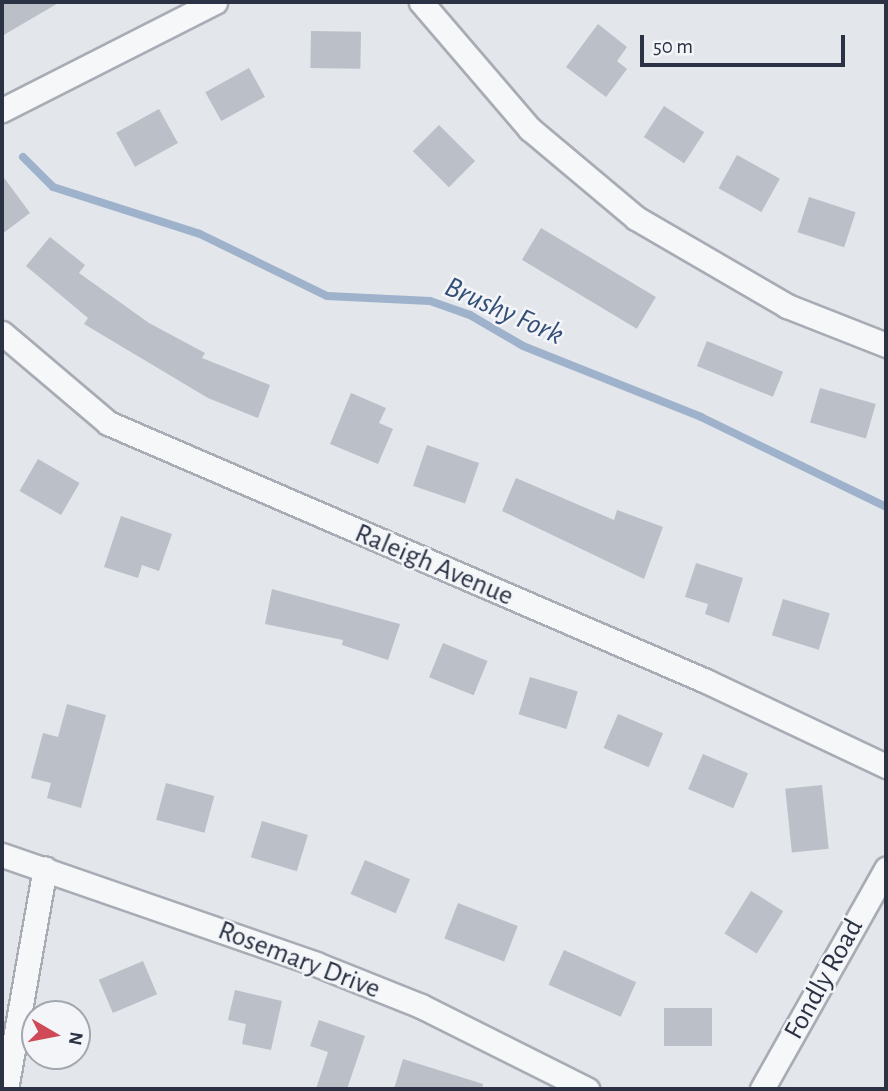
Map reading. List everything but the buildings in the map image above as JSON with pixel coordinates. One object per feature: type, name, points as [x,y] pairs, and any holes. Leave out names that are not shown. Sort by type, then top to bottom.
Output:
[{"type":"street","points":[[2,110],[215,2]]},
{"type":"street","points":[[421,2],[530,130],[636,218],[787,306],[886,345]]},
{"type":"street","name":"Raleigh Avenue","points":[[2,333],[108,423],[706,681],[886,766]]},
{"type":"street","name":"Rosemary Drive","points":[[2,855],[45,868],[421,1006],[587,1089]]},
{"type":"street","points":[[6,1089],[45,868]]},
{"type":"street","name":"Fondly Road","points":[[762,1089],[886,869]]},
{"type":"waterway","name":"Brushy Fork","points":[[23,157],[53,187],[200,234],[327,296],[430,301],[470,315],[523,346],[701,417],[886,507]]}]
